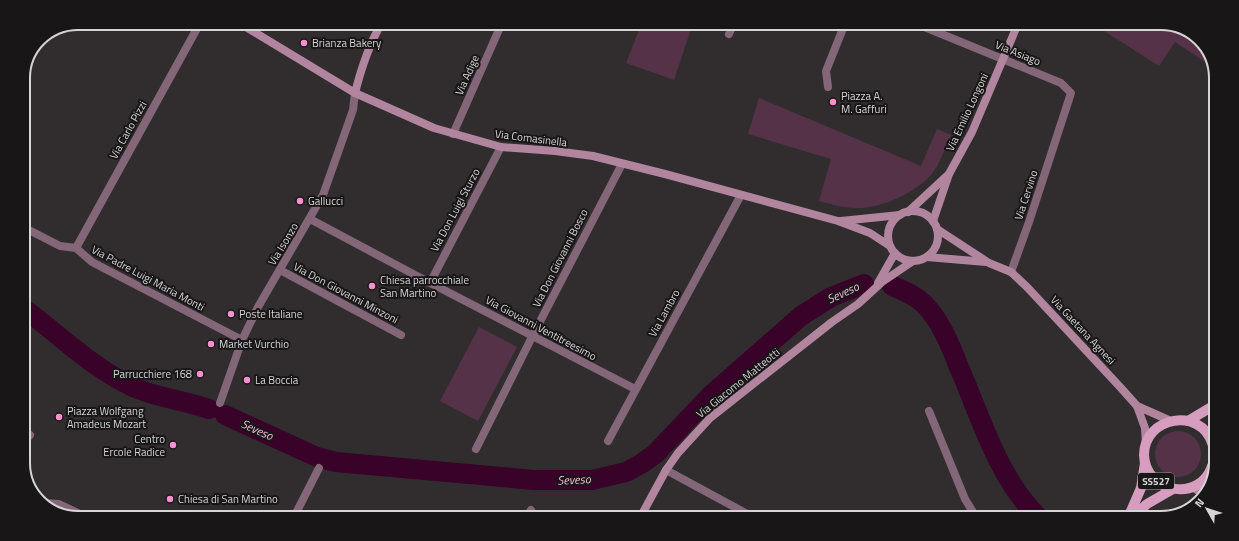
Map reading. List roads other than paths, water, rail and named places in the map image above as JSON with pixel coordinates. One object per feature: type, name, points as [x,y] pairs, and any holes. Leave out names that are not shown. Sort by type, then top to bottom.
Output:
[{"type":"main road","points":[[1188,421],[1209,408]]},
{"type":"main road","points":[[1171,421],[1188,421],[1197,424],[1205,431],[1209,438]]},
{"type":"main road","name":"SS527","points":[[1133,511],[1141,488],[1146,445],[1158,426],[1171,421]]},
{"type":"main road","name":"SS527","points":[[1145,462],[1155,480],[1173,489]]},
{"type":"main road","points":[[1192,487],[1207,476]]},
{"type":"main road","name":"SS527","points":[[1139,511],[1173,489],[1192,487]]},
{"type":"street","name":"Via Carlo Pizzi","points":[[76,248],[197,30]]},
{"type":"street","name":"Via Comasinella","points":[[253,30],[355,93],[434,128],[501,147],[555,151],[593,156],[664,174],[838,221],[870,233],[890,246]]},
{"type":"street","points":[[355,93],[362,68],[378,30]]},
{"type":"street","name":"Via Adige","points":[[453,134],[499,30]]},
{"type":"street","points":[[729,34],[731,30]]},
{"type":"street","points":[[828,87],[826,71],[842,30]]},
{"type":"street","name":"Via Asiago","points":[[932,30],[1066,86],[1071,93],[1060,124]]},
{"type":"street","name":"Via Emilio Longoni","points":[[933,221],[949,174],[972,132],[1015,30]]},
{"type":"street","name":"Via Isonzo","points":[[220,403],[242,340],[323,195],[333,171],[353,110],[355,93]]},
{"type":"street","name":"Via Cervino","points":[[1010,272],[1029,222],[1060,124]]},
{"type":"street","name":"Via Don Luigi Sturzo","points":[[430,283],[501,147]]},
{"type":"street","name":"Via Don Giovanni Bosco","points":[[476,449],[533,335],[622,164]]},
{"type":"street","name":"Via Emilio Longoni","points":[[908,212],[949,174]]},
{"type":"street","name":"Via Lambro","points":[[608,441],[741,196]]},
{"type":"street","points":[[927,257],[932,252],[938,241],[937,229],[933,221],[918,211],[900,215],[895,219],[889,230],[890,246],[895,253],[903,259],[913,261],[927,257],[989,262]]},
{"type":"street","name":"Via Comasinella","points":[[838,221],[900,215]]},
{"type":"street","name":"Via Giovanni Ventitreesimo","points":[[310,219],[635,389]]},
{"type":"street","points":[[937,229],[989,262],[1010,272]]},
{"type":"street","name":"Via Padre Luigi Maria Monti","points":[[30,231],[60,246],[76,248],[92,262],[242,340]]},
{"type":"street","name":"Via Giacomo Matteotti","points":[[887,275],[895,253]]},
{"type":"street","name":"Via Giacomo Matteotti","points":[[644,511],[666,470],[678,453],[710,418],[866,296],[887,275],[913,261]]},
{"type":"street","name":"Via Don Giovanni Minzoni","points":[[280,270],[401,335]]},
{"type":"street","name":"Via Gaetana Agnesi","points":[[1010,272],[1032,292],[1137,406],[1144,428],[1146,445]]},
{"type":"street","name":"Via Gaetana Agnesi","points":[[1137,406],[1171,421]]},
{"type":"street","points":[[929,411],[965,500],[972,511]]},
{"type":"street","points":[[297,511],[319,468]]},
{"type":"street","points":[[666,470],[741,511]]},
{"type":"street","points":[[52,504],[59,504],[72,510]]},
{"type":"waterway","name":"Seveso","points":[[225,415],[317,457],[336,462],[534,480],[592,480],[626,472],[655,454],[712,394],[801,316],[831,297],[864,284]]},
{"type":"waterway","name":"Seveso","points":[[892,286],[917,298],[930,310],[940,325],[952,349],[991,446],[1012,484],[1024,502],[1032,511]]},
{"type":"waterway","name":"Seveso","points":[[30,313],[89,360],[118,379],[151,394],[209,409]]},
{"type":"place","name":"Brianza Bakery","points":[[304,43]]},
{"type":"place","name":"Piazza A. M. Gaffuri","points":[[833,102]]},
{"type":"place","name":"Gallucci","points":[[300,201]]},
{"type":"place","name":"Chiesa parrocchiale San Martino","points":[[372,286]]},
{"type":"place","name":"Poste Italiane","points":[[231,314]]},
{"type":"place","name":"Market Vurchio","points":[[211,344]]},
{"type":"place","name":"Parrucchiere 168","points":[[200,374]]},
{"type":"place","name":"La Boccia","points":[[247,380]]},
{"type":"place","name":"Piazza Wolfgang Amadeus Mozart","points":[[59,417]]},
{"type":"place","name":"Centro Ercole Radice","points":[[173,445]]},
{"type":"place","name":"Chiesa di San Martino","points":[[170,499]]}]
